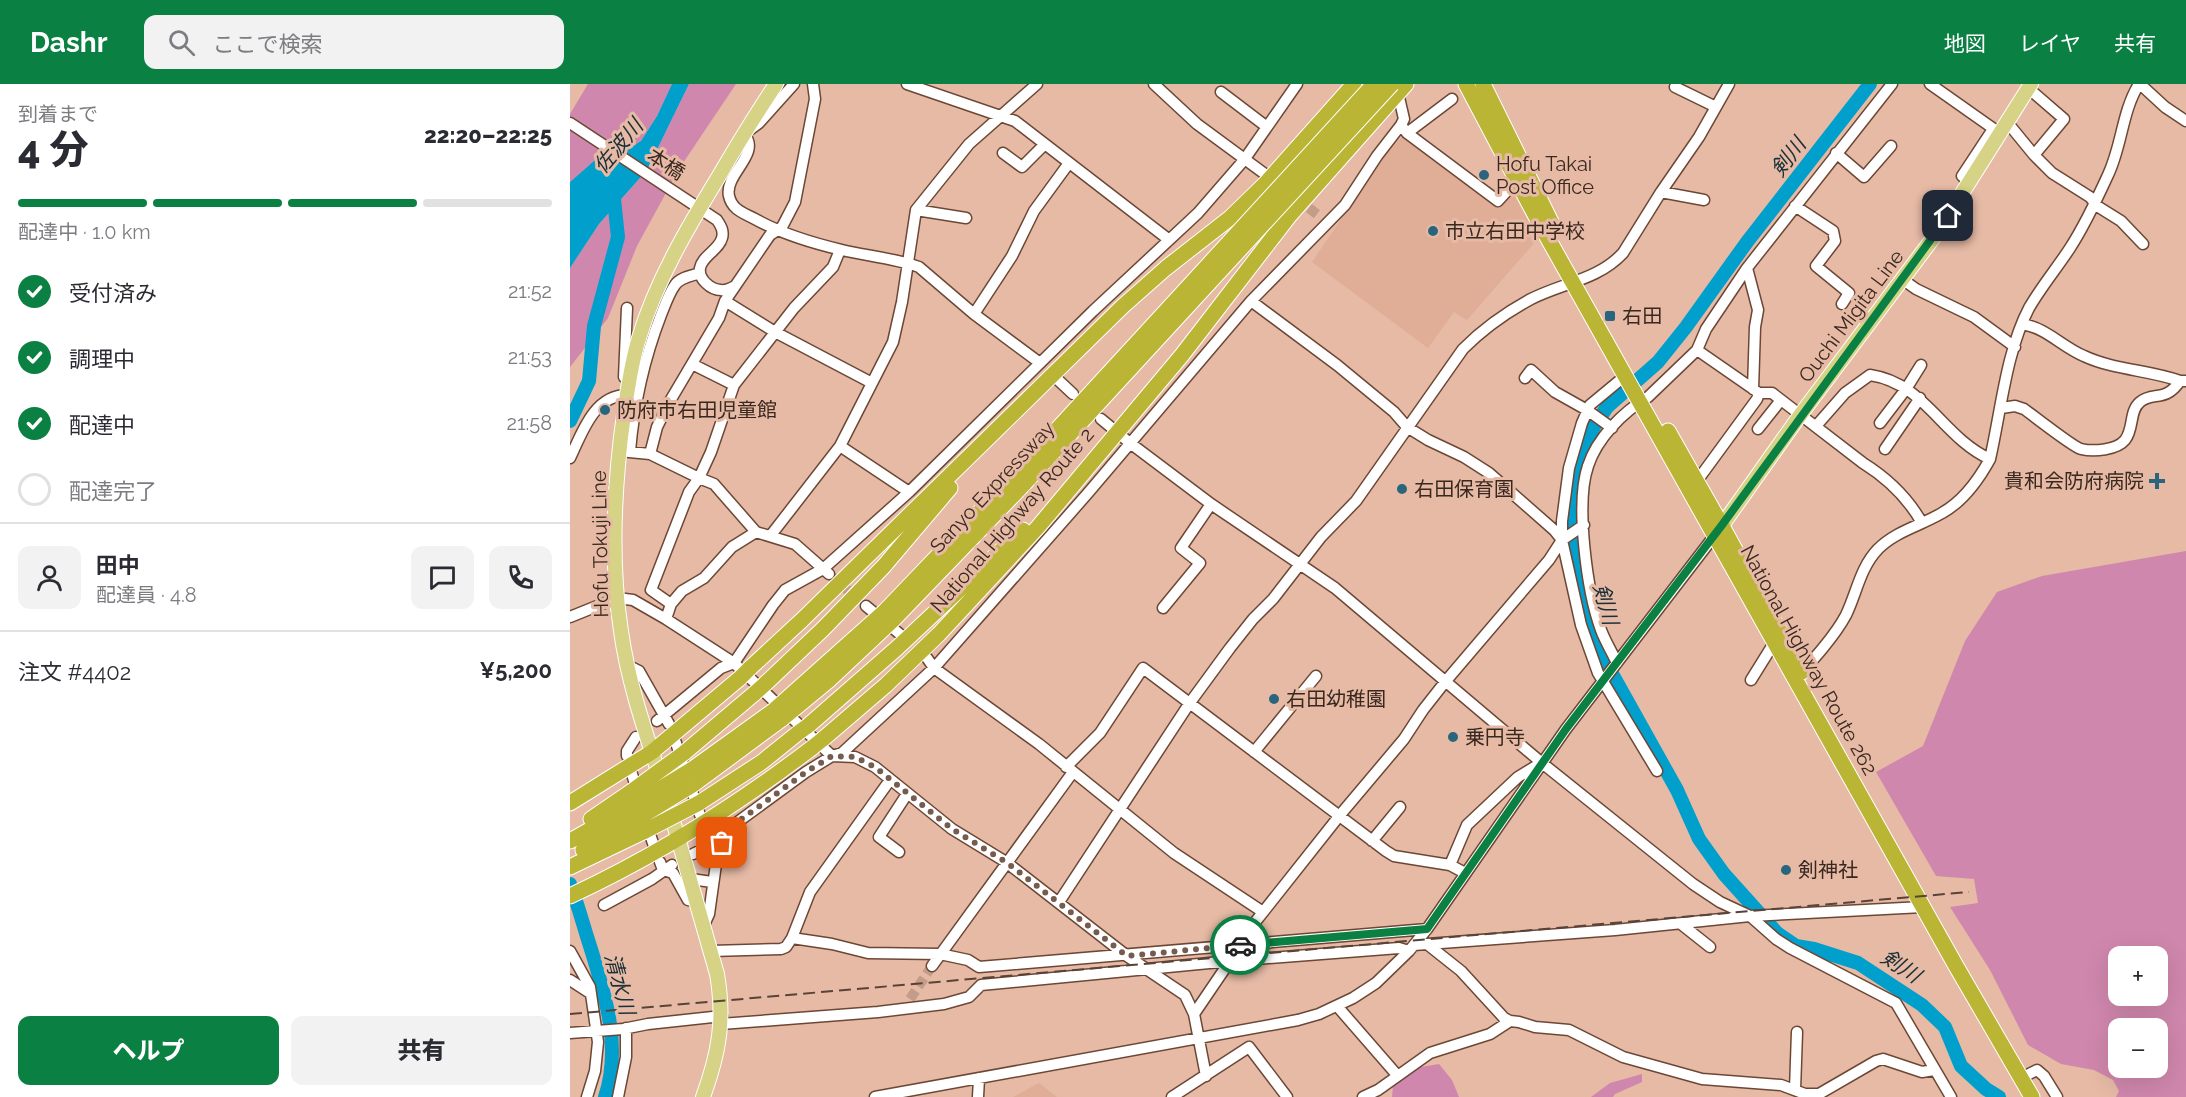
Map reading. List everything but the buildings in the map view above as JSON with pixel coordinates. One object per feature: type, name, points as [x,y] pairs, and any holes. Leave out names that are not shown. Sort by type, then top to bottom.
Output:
[{"type":"highway","points":[[570,803],[652,752],[741,670],[802,620],[1123,306],[1166,268],[1230,218],[1265,184],[1354,84]]},
{"type":"highway","points":[[1338,102],[1361,84]]},
{"type":"highway","name":"Sanyo Expressway","points":[[571,857],[692,777],[778,715],[889,616],[1009,501],[1374,84]]},
{"type":"highway","points":[[1460,84],[1475,101]]},
{"type":"highway","name":"National Highway Route 262","points":[[1466,84],[1517,180],[1577,281],[1628,376],[1697,481],[1774,643],[1798,674],[2043,1097]]},
{"type":"highway","name":"National Highway Route 262","points":[[1483,84],[1577,281]]},
{"type":"highway","name":"Sanyo Expressway","points":[[1204,279],[1401,86]]},
{"type":"highway","name":"National Highway Route 2","points":[[577,893],[680,839],[761,786],[818,743],[886,685],[939,634],[1038,527],[1182,356],[1290,215],[1401,86]]},
{"type":"highway","name":"National Highway Route 262","points":[[1643,398],[1719,530],[1923,907],[2032,1097]]},
{"type":"highway","points":[[571,857],[639,811],[684,753],[760,688],[823,629],[884,566],[1016,410]]},
{"type":"highway","points":[[570,831],[639,811],[700,809],[804,729],[978,573],[1086,462],[1103,449]]},
{"type":"main road","name":"Hofu Tokuji Line","points":[[704,1097],[722,1020],[717,974],[680,839],[627,665],[617,598],[616,523],[625,451],[624,395],[638,340],[671,261],[700,208],[776,84]]},
{"type":"main road","name":"Ouchi Migita Line","points":[[1719,530],[1801,414],[1937,233],[1970,182],[2000,128],[2030,86]]},
{"type":"street","points":[[794,84],[759,123],[744,134],[749,139],[749,149],[730,184],[729,198],[735,209],[775,230],[840,250],[918,267],[974,314],[1040,363]]},
{"type":"street","points":[[650,454],[657,428],[719,318],[725,301],[770,235],[782,227],[795,202],[815,99],[813,84]]},
{"type":"street","points":[[908,84],[1015,121],[1168,239]]},
{"type":"street","points":[[771,535],[840,446],[893,342],[916,210],[957,158],[1037,84]]},
{"type":"street","points":[[1154,84],[1197,124],[1269,177]]},
{"type":"street","points":[[741,670],[785,590],[826,571],[1168,239],[1198,213],[1244,159],[1298,84]]},
{"type":"street","points":[[1059,902],[1189,704],[1230,648],[1273,599],[1321,537],[1356,501],[1463,349],[1476,335],[1531,299],[1606,268],[1623,253],[1699,137],[1729,84]]},
{"type":"street","points":[[1616,664],[1602,633],[1592,601],[1582,526],[1588,466],[1598,446],[1612,428],[1697,350],[1706,329],[1747,268],[1892,84]]},
{"type":"street","points":[[1930,84],[2000,128],[2034,155],[2052,173],[2090,197],[2121,221],[2143,244]]},
{"type":"street","points":[[1798,674],[1810,663],[1845,615],[1864,567],[1876,551],[1899,532],[1922,523],[1954,505],[1990,459],[2022,324],[2036,298],[2070,248],[2095,203],[2117,155],[2124,123],[2139,84],[2165,107],[2186,121]]},
{"type":"street","points":[[1401,86],[1404,129]]},
{"type":"street","points":[[2030,86],[2064,119],[2034,155]]},
{"type":"street","points":[[1675,87],[1716,107]]},
{"type":"street","points":[[1221,92],[1267,127]]},
{"type":"street","points":[[703,833],[698,852],[806,772],[854,744],[934,668],[1000,595],[1251,301],[1345,205],[1377,156],[1404,129],[1452,99]]},
{"type":"street","name":"本橋","points":[[570,123],[717,220],[722,227],[723,235],[721,241],[700,266],[700,273]]},
{"type":"street","points":[[1404,129],[1498,201],[1517,180]]},
{"type":"street","points":[[1003,153],[1022,167],[1045,144]]},
{"type":"street","points":[[1836,153],[1864,177],[1891,146]]},
{"type":"street","points":[[974,314],[1012,256],[1034,211],[1069,163]]},
{"type":"street","points":[[1661,192],[1704,200]]},
{"type":"street","points":[[1795,206],[1833,231],[1835,241],[1816,266],[1849,293],[1842,304]]},
{"type":"street","points":[[916,210],[966,218]]},
{"type":"street","points":[[1318,215],[1327,223]]},
{"type":"street","points":[[671,604],[651,590],[688,492],[699,478],[720,427],[734,385],[794,308],[833,267],[840,250]]},
{"type":"street","points":[[1697,481],[1757,399],[1755,327],[1758,310],[1747,268]]},
{"type":"street","points":[[735,286],[722,291],[716,289],[703,280],[700,273],[681,279],[675,284],[651,341],[625,451],[650,454],[714,484],[756,532],[795,544],[826,571]]},
{"type":"street","points":[[1902,279],[1974,317],[2015,347]]},
{"type":"street","points":[[725,301],[776,332],[872,383]]},
{"type":"street","points":[[1251,301],[1337,365],[1394,412],[1407,427],[1489,473],[1565,538]]},
{"type":"street","points":[[570,458],[592,415],[611,397],[624,395],[627,308]]},
{"type":"street","points":[[2022,324],[2032,325],[2046,332],[2082,356],[2183,381]]},
{"type":"street","points":[[1697,350],[1756,391],[1772,393],[1878,472],[1914,508],[1922,523]]},
{"type":"street","points":[[692,364],[734,385]]},
{"type":"street","points":[[1880,423],[1921,365]]},
{"type":"street","points":[[1525,378],[1531,370],[1556,392],[1612,428]]},
{"type":"street","points":[[1816,426],[1845,393],[1870,375],[1885,377],[1920,398],[1945,426],[1966,444],[1990,459]]},
{"type":"street","points":[[1628,376],[1602,393],[1587,410],[1569,468],[1562,521],[1581,625],[1589,653],[1657,771]]},
{"type":"street","points":[[1057,379],[1073,394]]},
{"type":"street","points":[[2001,408],[2015,406],[2024,409],[2080,449],[2105,449],[2124,442],[2129,434],[2135,408],[2140,402],[2169,393],[2183,381]]},
{"type":"street","points":[[1885,449],[1920,398]]},
{"type":"street","points":[[1758,429],[1781,400]]},
{"type":"street","points":[[1101,418],[1130,443],[1211,504],[1335,588],[1542,763],[1693,884],[1719,902],[1750,916],[1790,948],[1896,1003],[1951,1097]]},
{"type":"street","points":[[840,446],[909,492]]},
{"type":"street","points":[[1163,608],[1200,563],[1181,548],[1211,504]]},
{"type":"street","points":[[1194,1014],[1230,961],[1237,945],[1340,815],[1404,739],[1445,682],[1565,538],[1582,526]]},
{"type":"street","points":[[875,1097],[1298,1020],[1337,1006],[1376,983],[1412,948],[1427,929],[1542,763],[1719,530]]},
{"type":"street","points":[[666,619],[671,604],[682,591],[704,578],[732,547],[756,532]]},
{"type":"street","points":[[570,617],[617,598],[633,600],[666,619],[741,670],[832,756],[855,757],[875,767],[952,829],[1006,862],[1127,956],[1185,995],[1194,1014],[1206,1076]]},
{"type":"street","points":[[866,606],[900,635]]},
{"type":"street","points":[[1751,680],[1774,643]]},
{"type":"street","points":[[927,658],[934,668],[1031,738],[1174,853],[1263,912]]},
{"type":"street","points":[[627,665],[639,670],[664,720],[721,668],[741,670]]},
{"type":"street","points":[[932,966],[1069,769],[1100,733],[1143,668],[1395,856],[1450,865],[1465,873]]},
{"type":"street","points":[[1254,752],[1266,734],[1316,676]]},
{"type":"street","points":[[627,756],[627,751],[636,737]]},
{"type":"street","points":[[675,740],[700,809]]},
{"type":"street","points":[[1450,865],[1467,825],[1518,777],[1542,763]]},
{"type":"street","points":[[632,774],[654,846]]},
{"type":"street","points":[[711,951],[781,950],[786,947],[792,938],[810,892],[890,780]]},
{"type":"street","points":[[899,852],[879,837],[907,794]]},
{"type":"street","points":[[1372,841],[1400,807]]},
{"type":"street","points":[[704,925],[709,914],[717,857],[728,829]]},
{"type":"street","points":[[604,905],[652,879],[665,866],[673,873],[688,900],[697,902]]},
{"type":"street","points":[[691,879],[712,882]]},
{"type":"street","points":[[570,1033],[711,1016],[722,1020],[909,1004],[944,1004],[969,997],[981,985],[1230,961],[1412,948],[1427,944],[1682,924],[1750,916],[1923,907]]},
{"type":"street","points":[[1682,924],[1710,947]]},
{"type":"street","points":[[792,938],[868,952],[940,954],[968,960],[979,967],[1427,929]]},
{"type":"street","points":[[1427,944],[1461,971],[1504,1018],[1510,1021],[1535,1027],[1569,1030],[1623,1057],[1702,1079],[1781,1085],[1805,1095],[1819,1094],[1883,1059],[1922,1072],[1934,1070]]},
{"type":"street","points":[[570,951],[586,979],[599,1031],[595,1071],[587,1097]]},
{"type":"street","points":[[570,980],[591,993]]},
{"type":"street","points":[[1337,1006],[1397,1075]]},
{"type":"street","points":[[1361,1097],[1378,1090],[1430,1053],[1490,1034],[1510,1021]]},
{"type":"street","points":[[618,1097],[626,1057],[625,1028]]},
{"type":"street","points":[[1795,1090],[1797,1032]]},
{"type":"street","points":[[1172,1097],[1249,1047],[1287,1097]]},
{"type":"street","points":[[2029,1074],[2037,1070],[2044,1076],[2056,1097]]},
{"type":"street","points":[[978,1097],[979,1078]]},
{"type":"shaded area","points":[[588,84],[672,84],[657,116],[641,141],[624,151],[603,153],[570,182],[570,114]]},
{"type":"shaded area","points":[[689,84],[736,84],[679,169],[637,246],[608,318],[570,367],[570,268],[599,224],[647,170]]},
{"type":"shaded area","name":"市立右田中学校","points":[[1405,133],[1500,206],[1510,193],[1513,194],[1528,220],[1535,242],[1467,320],[1454,312],[1428,348],[1312,262],[1382,159]]},
{"type":"shaded area","points":[[2186,551],[2186,1097],[2116,1097],[2119,1091],[2113,1080],[2109,1078],[2168,1078],[2168,1018],[2108,1018],[2108,1077],[2094,1070],[2061,1064],[2028,1045],[1990,970],[1950,907],[1978,903],[1974,879],[1936,876],[1876,772],[1923,746],[1965,641],[1997,592],[2042,576]]},
{"type":"shaded area","points":[[1439,1064],[1452,1080],[1459,1097],[1392,1097],[1393,1086],[1421,1067]]},
{"type":"shaded area","points":[[1642,1074],[1642,1082],[1613,1097],[1591,1097],[1610,1083]]},
{"type":"shaded area","points":[[1039,1083],[1057,1097],[1013,1097]]},
{"type":"water","points":[[672,84],[689,84],[647,170],[599,224],[570,268],[570,182],[603,153],[624,151],[641,141],[657,116]]},
{"type":"waterway","name":"剣川","points":[[1870,84],[1747,242],[1658,362],[1607,407],[1595,425],[1581,453],[1573,510],[1573,557],[1590,630],[1601,654],[1677,790],[1699,839],[1724,874],[1777,933],[1796,946],[1814,949],[1858,963],[1922,1005],[1945,1027],[1961,1066],[1986,1089],[1999,1097]]},
{"type":"waterway","name":"清水川","points":[[570,421],[589,381],[594,326],[618,237],[613,190]]},
{"type":"waterway","name":"清水川","points":[[570,884],[601,983],[610,1021],[612,1059],[605,1097]]},
{"type":"tunnel","points":[[1297,199],[1318,215]]},
{"type":"tunnel","points":[[829,574],[866,606]]},
{"type":"tunnel","points":[[910,999],[932,966]]},
{"type":"railway","points":[[570,1014],[1969,892]]},
{"type":"way so far","points":[[722,843],[728,829],[806,772],[832,756],[855,757],[875,767],[952,829],[1006,862],[1127,956],[1240,945]]},
{"type":"place","name":"Hofu Takai Post Office","points":[[1484,175]]},
{"type":"place","name":"市立右田中学校","points":[[1433,231]]},
{"type":"place","name":"右田","points":[[1610,316]]},
{"type":"place","name":"防府市右田児童館","points":[[605,410]]},
{"type":"place","name":"貴和会防府病院","points":[[2157,481]]},
{"type":"place","name":"右田保育園","points":[[1402,489]]},
{"type":"place","name":"右田幼稚園","points":[[1274,699]]},
{"type":"place","name":"乗円寺","points":[[1453,737]]},
{"type":"place","name":"剣神社","points":[[1786,870]]},
{"type":"route","points":[[1240,945],[1427,929],[1566,729],[1722,525],[1948,216]]},
{"type":"water label","name":"佐波川","points":[[618,146]]}]
